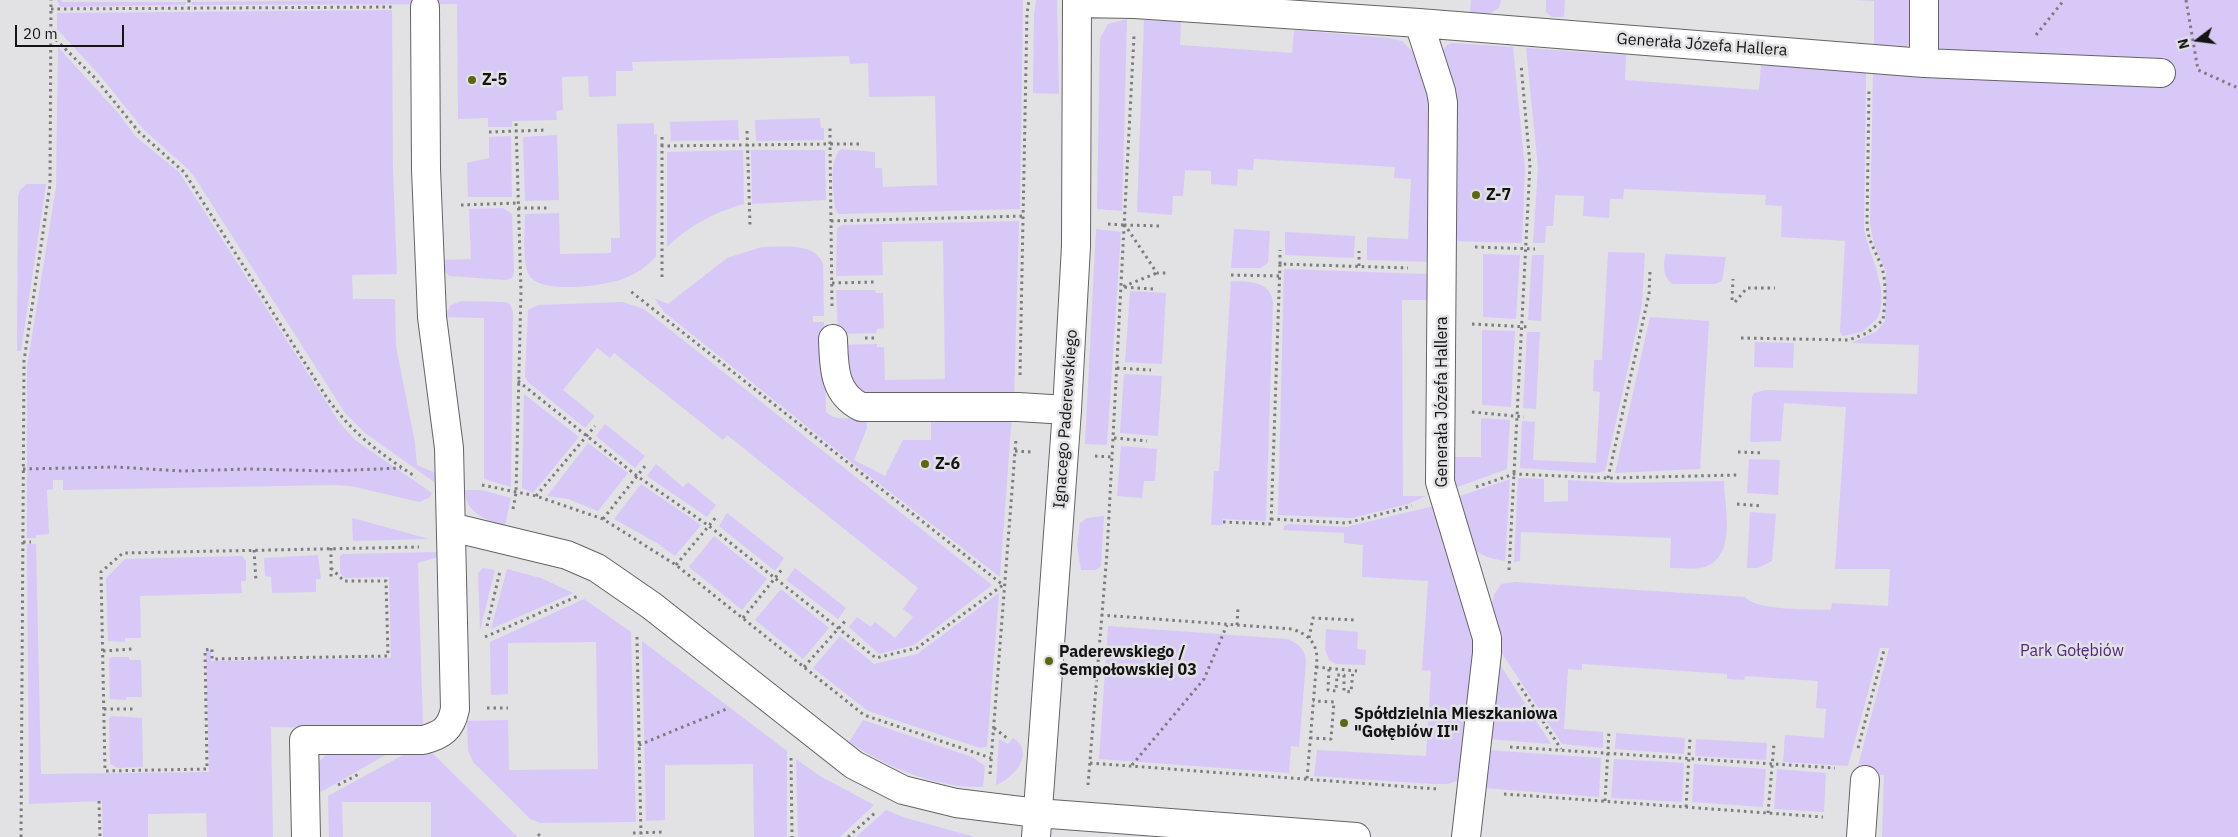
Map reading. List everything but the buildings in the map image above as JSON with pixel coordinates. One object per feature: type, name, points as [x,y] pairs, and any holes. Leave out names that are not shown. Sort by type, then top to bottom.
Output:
[{"type":"street","points":[[1924,0],[1924,62]]},
{"type":"street","name":"Generała Józefa Hallera","points":[[1077,2],[1135,4],[1418,23],[1924,62],[2162,73]]},
{"type":"street","name":"Ignacego Paderewskiego","points":[[1037,825],[1067,410],[1076,246],[1077,2]]},
{"type":"street","points":[[306,837],[304,740],[423,740],[440,736],[447,730],[453,720],[455,709],[450,489],[446,419],[432,318],[427,205],[425,7]]},
{"type":"street","name":"Generała Józefa Hallera","points":[[1418,23],[1442,97],[1440,482],[1443,498],[1483,624],[1487,649],[1466,837]]},
{"type":"street","points":[[833,338],[834,365],[840,390],[846,397],[861,407],[1018,407],[1067,410]]},
{"type":"street","points":[[451,538],[567,555],[597,568],[652,606],[854,765],[880,779],[928,798],[1037,825],[1088,817],[1356,837]]},
{"type":"street","points":[[1854,774],[1860,837]]},
{"type":"path","points":[[21,837],[24,362],[50,185],[51,0]]},
{"type":"path","points":[[188,0],[189,7]]},
{"type":"path","points":[[2186,0],[2198,70],[2238,88]]},
{"type":"path","points":[[1088,817],[1090,763],[1114,438],[1135,4]]},
{"type":"path","points":[[51,9],[425,7]]},
{"type":"path","points":[[1509,570],[1530,165],[1518,31]]},
{"type":"path","points":[[51,35],[96,78],[139,132],[184,172],[327,398],[346,423],[359,436],[433,488],[450,489],[485,485],[536,496],[603,520],[676,565],[864,715],[991,758]]},
{"type":"path","points":[[1741,338],[1849,340],[1867,333],[1882,320],[1885,279],[1881,264],[1870,245],[1867,224],[1870,58]]},
{"type":"path","points":[[516,123],[521,291]]},
{"type":"path","points":[[830,128],[833,338]]},
{"type":"path","points":[[489,132],[547,130]]},
{"type":"path","points":[[747,131],[750,226]]},
{"type":"path","points":[[662,134],[662,278]]},
{"type":"path","points":[[662,146],[862,144]]},
{"type":"path","points":[[427,205],[518,205],[550,208]]},
{"type":"path","points":[[832,222],[1025,216]]},
{"type":"path","points":[[1125,225],[1159,226]]},
{"type":"path","points":[[1125,225],[1157,273]]},
{"type":"path","points":[[1280,264],[1359,266],[1526,248],[1534,249]]},
{"type":"path","points":[[1223,522],[1271,524],[1280,250]]},
{"type":"path","points":[[1359,251],[1359,266]]},
{"type":"path","points":[[1608,478],[1649,294],[1650,271]]},
{"type":"path","points":[[1122,287],[1157,273],[1168,273]]},
{"type":"path","points":[[1231,275],[1279,276]]},
{"type":"path","points":[[1733,279],[1734,301],[1747,288],[1775,288]]},
{"type":"path","points":[[832,283],[875,282]]},
{"type":"path","points":[[1122,287],[1153,289]]},
{"type":"path","points":[[518,381],[637,476],[709,526],[876,658],[917,648],[1003,585],[629,290]]},
{"type":"path","points":[[1466,323],[1529,327]]},
{"type":"path","points":[[1117,368],[1151,370]]},
{"type":"path","points":[[1466,412],[1524,417]]},
{"type":"path","points":[[536,496],[595,426]]},
{"type":"path","points":[[1114,438],[1147,441]]},
{"type":"path","points":[[1738,452],[1764,452]]},
{"type":"path","points":[[603,520],[645,466]]},
{"type":"path","points":[[23,469],[115,467],[182,471],[250,469],[330,471],[402,468]]},
{"type":"path","points":[[1271,519],[1347,523],[1443,498],[1514,474],[1608,478],[1738,475]]},
{"type":"path","points":[[1737,504],[1762,506]]},
{"type":"path","points":[[676,565],[717,516]]},
{"type":"path","points":[[331,568],[344,581],[386,581],[388,656],[212,659],[212,649],[205,650],[208,769],[105,771],[101,572],[123,553],[438,547],[451,538]]},
{"type":"path","points":[[23,542],[31,542]]},
{"type":"path","points":[[331,548],[331,579]]},
{"type":"path","points":[[254,550],[256,581]]},
{"type":"path","points":[[743,618],[783,568]]},
{"type":"path","points":[[485,637],[586,592]]},
{"type":"path","points":[[1237,625],[1238,608]]},
{"type":"path","points":[[1101,615],[1292,629],[1309,638],[1316,652],[1316,668],[1307,779]]},
{"type":"path","points":[[1309,638],[1313,618],[1355,620]]},
{"type":"path","points":[[804,667],[847,619]]},
{"type":"path","points":[[1131,766],[1204,679],[1227,625]]},
{"type":"path","points":[[641,835],[637,631],[645,637]]},
{"type":"path","points":[[103,651],[132,649]]},
{"type":"path","points":[[1487,649],[1497,651],[1561,750]]},
{"type":"path","points":[[1857,751],[1884,650]]},
{"type":"path","points":[[1316,668],[1329,669],[1355,671],[1351,692],[1344,691],[1344,675],[1337,675],[1336,691],[1328,690],[1329,669]]},
{"type":"path","points":[[1310,738],[1332,739],[1334,702],[1313,701]]},
{"type":"path","points":[[639,745],[735,706]]},
{"type":"path","points":[[104,709],[133,708]]},
{"type":"path","points":[[486,708],[508,708]]},
{"type":"path","points":[[994,728],[1008,738]]},
{"type":"path","points":[[1605,802],[1609,732]]},
{"type":"path","points":[[1686,807],[1690,738]]},
{"type":"path","points":[[1768,813],[1774,744]]},
{"type":"path","points":[[1476,745],[1772,765],[1854,774]]},
{"type":"path","points":[[791,749],[792,837]]},
{"type":"path","points":[[1090,763],[1823,817]]},
{"type":"path","points":[[331,789],[365,771]]},
{"type":"path","points":[[99,801],[100,837]]},
{"type":"path","points":[[848,837],[880,809]]},
{"type":"path","points":[[634,833],[641,835],[665,832]]},
{"type":"green space","points":[[57,0],[62,2],[186,2],[186,5],[60,7]]},
{"type":"green space","points":[[349,0],[1023,0],[1020,209],[838,214],[835,208],[833,168],[834,161],[841,149],[875,152],[875,168],[882,168],[883,187],[937,185],[935,96],[869,97],[868,63],[850,64],[849,56],[632,62],[633,71],[616,71],[616,96],[589,97],[588,76],[562,77],[563,110],[556,111],[557,120],[512,121],[512,127],[488,127],[488,118],[458,119],[457,4],[191,5],[192,2]]},
{"type":"green space","points":[[1036,0],[1057,0],[1059,94],[1033,93],[1034,14]]},
{"type":"green space","points":[[1471,0],[1501,0],[1499,8],[1484,17],[1470,14]]},
{"type":"green space","points":[[1546,0],[1565,0],[1564,17],[1552,17],[1546,12]]},
{"type":"green space","points":[[1854,0],[1912,0],[1910,44],[1903,49],[1874,46],[1874,1]]},
{"type":"green space","name":"Park Gołębiów","points":[[1935,0],[2238,0],[2238,837],[1882,837],[1884,775],[1856,774],[1889,648],[1880,648],[1848,766],[1783,762],[1785,735],[1824,738],[1826,709],[1816,708],[1818,681],[1745,676],[1744,680],[1727,679],[1727,674],[1582,664],[1582,670],[1568,669],[1564,729],[1603,732],[1603,748],[1562,744],[1497,646],[1492,604],[1494,595],[1501,584],[1515,582],[1745,597],[1751,602],[1760,605],[1785,608],[1831,610],[1832,603],[1888,606],[1890,569],[1835,569],[1846,407],[1784,403],[1781,441],[1750,442],[1752,397],[1754,393],[1766,390],[1917,394],[1919,345],[1851,343],[1876,332],[1885,321],[1886,272],[1874,244],[1870,224],[1873,74],[1934,77]]},
{"type":"green space","points":[[392,10],[393,170],[397,274],[352,275],[353,299],[395,299],[396,346],[415,443],[417,465],[438,474],[437,484],[365,433],[345,413],[189,170],[143,129],[102,78],[57,29],[57,13]]},
{"type":"green space","points":[[1127,19],[1122,211],[1097,209],[1100,38],[1108,24]]},
{"type":"green space","points":[[1144,20],[1181,22],[1180,45],[1292,53],[1294,30],[1388,38],[1402,41],[1412,51],[1429,90],[1430,262],[1367,260],[1367,237],[1408,239],[1411,179],[1394,178],[1395,167],[1254,159],[1253,170],[1238,169],[1237,186],[1211,184],[1211,171],[1185,170],[1183,196],[1173,196],[1172,215],[1137,212]]},
{"type":"green space","points":[[1448,44],[1513,47],[1525,169],[1522,243],[1454,241],[1442,51]]},
{"type":"green space","points":[[58,47],[119,114],[135,136],[179,172],[339,422],[355,440],[432,493],[429,498],[419,502],[351,486],[336,485],[63,490],[63,480],[53,480],[53,489],[47,490],[49,534],[36,535],[36,538],[27,538],[27,367],[56,187]]},
{"type":"green space","points":[[1526,48],[1626,55],[1625,80],[1759,90],[1761,65],[1866,73],[1864,229],[1878,274],[1882,297],[1877,319],[1862,332],[1843,336],[1840,332],[1845,241],[1781,237],[1782,206],[1765,205],[1766,195],[1624,189],[1623,199],[1610,199],[1609,218],[1583,216],[1584,196],[1555,195],[1553,226],[1546,226],[1545,243],[1533,243],[1538,168]]},
{"type":"green space","points":[[820,118],[821,128],[824,128],[824,140],[756,141],[755,120]]},
{"type":"green space","points":[[738,120],[739,140],[671,141],[670,122]]},
{"type":"green space","points":[[654,123],[654,134],[657,135],[656,256],[634,274],[604,284],[559,287],[536,281],[529,275],[525,262],[525,214],[559,213],[560,254],[611,253],[611,238],[620,238],[617,124]]},
{"type":"green space","points":[[557,135],[559,200],[525,201],[523,137]]},
{"type":"green space","points":[[511,136],[512,197],[468,197],[467,163],[489,158],[489,137]]},
{"type":"green space","points":[[743,150],[744,204],[722,211],[703,221],[667,247],[667,152]]},
{"type":"green space","points":[[751,150],[825,150],[826,200],[752,204]]},
{"type":"green space","points":[[27,184],[46,184],[21,351],[17,351],[18,196],[20,190]]},
{"type":"green space","points":[[503,208],[512,214],[514,272],[512,278],[506,280],[449,276],[439,260],[471,259],[469,209]]},
{"type":"green space","points":[[1019,221],[1014,400],[876,400],[852,388],[838,345],[877,344],[877,347],[884,347],[885,380],[945,379],[943,241],[882,242],[883,275],[836,276],[837,228],[842,225]]},
{"type":"green space","points":[[1096,229],[1121,232],[1107,445],[1085,444]]},
{"type":"green space","points":[[1234,229],[1270,231],[1268,263],[1260,268],[1231,268]]},
{"type":"green space","points":[[1285,232],[1355,236],[1354,258],[1285,255]]},
{"type":"green space","points":[[762,247],[797,247],[805,249],[819,257],[823,264],[824,316],[813,316],[813,322],[824,322],[826,412],[835,417],[856,418],[866,421],[867,428],[854,460],[885,476],[903,440],[931,440],[931,415],[1012,414],[1000,577],[850,461],[664,312],[654,298],[668,304],[727,258]]},
{"type":"green space","points":[[1608,252],[1645,253],[1642,305],[1605,471],[1595,473],[1520,468],[1522,421],[1535,422],[1533,460],[1596,463],[1600,392],[1593,391],[1594,360],[1602,360]]},
{"type":"green space","points":[[1483,254],[1520,255],[1516,319],[1483,317]]},
{"type":"green space","points":[[1665,254],[1726,257],[1722,281],[1715,284],[1673,284],[1665,275]]},
{"type":"green space","points":[[1532,255],[1544,255],[1541,321],[1528,320]]},
{"type":"green space","points":[[1284,269],[1426,274],[1430,276],[1430,300],[1402,300],[1403,496],[1426,496],[1408,504],[1352,518],[1278,515]]},
{"type":"green space","points":[[1231,281],[1251,282],[1263,286],[1268,290],[1273,302],[1266,521],[1223,519],[1222,525],[1211,525],[1214,471],[1219,471]]},
{"type":"green space","points":[[836,290],[875,290],[876,293],[883,293],[884,328],[877,329],[876,333],[838,334]]},
{"type":"green space","points":[[1130,291],[1166,293],[1162,364],[1125,362]]},
{"type":"green space","points":[[462,301],[506,302],[510,304],[513,312],[511,487],[484,479],[484,318],[444,317],[451,305]]},
{"type":"green space","points":[[623,302],[644,309],[992,585],[914,645],[879,654],[849,627],[857,617],[871,627],[875,622],[895,638],[913,617],[903,609],[918,588],[727,435],[723,440],[614,353],[610,358],[597,348],[563,390],[595,416],[585,428],[528,382],[525,377],[528,310],[538,305]]},
{"type":"green space","points":[[1650,317],[1709,321],[1700,469],[1615,473]]},
{"type":"green space","points":[[1482,330],[1515,331],[1511,407],[1482,405]]},
{"type":"green space","points":[[1527,332],[1540,332],[1536,409],[1523,408]]},
{"type":"green space","points":[[1755,342],[1794,343],[1793,368],[1754,367]]},
{"type":"green space","points":[[1124,374],[1162,376],[1158,436],[1120,433]]},
{"type":"green space","points":[[524,394],[579,437],[533,493],[522,488]]},
{"type":"green space","points":[[1481,418],[1510,420],[1507,469],[1452,489],[1452,457],[1481,457]]},
{"type":"green space","points":[[605,424],[645,456],[635,468],[596,436]]},
{"type":"green space","points":[[588,443],[628,473],[598,511],[568,499],[547,496]]},
{"type":"green space","points":[[1121,446],[1157,449],[1155,481],[1144,481],[1142,498],[1117,496]]},
{"type":"green space","points":[[1749,459],[1780,460],[1778,495],[1747,493]]},
{"type":"green space","points":[[656,464],[683,487],[688,482],[716,505],[707,517],[647,476]]},
{"type":"green space","points":[[1518,478],[1544,479],[1544,502],[1568,501],[1568,480],[1622,483],[1724,481],[1727,516],[1726,541],[1722,552],[1715,561],[1705,567],[1692,569],[1670,568],[1671,538],[1521,532],[1520,561],[1514,562]]},
{"type":"green space","points":[[1510,479],[1505,561],[1480,554],[1473,548],[1464,533],[1454,498]]},
{"type":"green space","points":[[641,484],[701,525],[675,556],[657,543],[614,519]]},
{"type":"green space","points":[[465,490],[481,490],[511,498],[505,525],[484,518],[472,510],[468,504]]},
{"type":"green space","points":[[1434,506],[1476,646],[1460,780],[1448,784],[1433,784],[1314,776],[1317,750],[1426,756],[1431,671],[1422,670],[1428,581],[1362,577],[1363,545],[1344,543],[1344,533],[1283,530],[1284,526],[1288,524],[1346,527]]},
{"type":"green space","points":[[1750,512],[1776,514],[1772,561],[1758,568],[1747,568]]},
{"type":"green space","points":[[727,513],[784,558],[775,571],[719,526]]},
{"type":"green space","points":[[1104,516],[1101,566],[1096,570],[1081,570],[1077,545],[1080,523],[1087,518]]},
{"type":"green space","points":[[352,518],[360,520],[429,539],[353,541]]},
{"type":"green space","points":[[714,536],[767,579],[742,610],[689,567]]},
{"type":"green space","points":[[27,544],[36,544],[41,774],[209,772],[206,650],[211,650],[211,661],[391,658],[389,577],[345,578],[340,573],[340,556],[343,554],[439,552],[441,556],[418,563],[423,727],[413,729],[271,727],[273,837],[207,837],[206,813],[148,814],[148,837],[103,837],[102,801],[29,804]]},
{"type":"green space","points":[[318,555],[321,579],[316,579],[316,592],[272,593],[271,577],[265,576],[264,558]]},
{"type":"green space","points":[[242,556],[246,561],[246,581],[241,581],[242,593],[140,596],[141,638],[125,638],[125,642],[108,641],[106,578],[125,559]]},
{"type":"green space","points":[[483,568],[495,570],[480,630],[478,573]]},
{"type":"green space","points":[[795,568],[846,608],[838,619],[786,580]]},
{"type":"green space","points":[[507,569],[541,578],[573,593],[491,629]]},
{"type":"green space","points":[[781,589],[829,628],[803,659],[755,620]]},
{"type":"green space","points":[[999,593],[987,747],[980,748],[868,711],[813,668],[840,636],[874,664],[917,654]]},
{"type":"green space","points":[[584,599],[631,632],[636,822],[541,823],[530,819],[473,762],[468,750],[467,721],[508,720],[509,770],[598,769],[596,642],[508,643],[508,694],[491,695],[490,642]]},
{"type":"green space","points":[[1108,626],[1287,639],[1298,645],[1304,653],[1306,661],[1299,747],[1291,746],[1289,773],[1099,759]]},
{"type":"green space","points":[[1326,629],[1358,632],[1357,649],[1366,650],[1365,665],[1336,664],[1329,660],[1325,649]]},
{"type":"green space","points":[[642,641],[787,751],[787,837],[754,837],[753,764],[665,765],[665,820],[646,821]]},
{"type":"green space","points":[[112,657],[129,657],[129,660],[141,660],[142,697],[126,697],[126,700],[110,699],[109,659]]},
{"type":"green space","points":[[1497,660],[1551,744],[1488,739]]},
{"type":"green space","points":[[111,716],[142,718],[143,767],[118,768],[110,764],[109,719]]},
{"type":"green space","points":[[863,720],[972,757],[985,766],[983,787],[966,787],[930,780],[895,767],[863,751],[849,742]]},
{"type":"green space","points":[[1616,733],[1685,738],[1684,754],[1615,749]]},
{"type":"green space","points":[[1013,738],[1020,744],[1023,751],[1020,764],[1009,777],[996,785],[999,739],[1008,744]]},
{"type":"green space","points":[[1696,739],[1767,743],[1766,760],[1695,756]]},
{"type":"green space","points":[[332,749],[396,749],[319,793],[320,837],[316,765]]},
{"type":"green space","points":[[414,749],[431,752],[518,837],[431,837],[431,802],[342,802],[343,837],[329,837],[328,796]]},
{"type":"green space","points":[[1487,750],[1601,758],[1599,797],[1484,788]]},
{"type":"green space","points":[[796,759],[820,776],[874,805],[840,837],[798,837]]},
{"type":"green space","points":[[1614,759],[1684,763],[1682,802],[1611,798]]},
{"type":"green space","points":[[1694,764],[1766,769],[1763,807],[1692,802]]},
{"type":"green space","points":[[1777,769],[1826,773],[1824,812],[1774,809]]},
{"type":"green space","points":[[886,810],[906,818],[975,837],[856,837]]},
{"type":"place","name":"Z-5","points":[[472,80]]},
{"type":"place","name":"Z-7","points":[[1476,195]]},
{"type":"place","name":"Z-6","points":[[925,464]]},
{"type":"place","name":"Paderewskiego / Sempołowskiej 03","points":[[1049,661]]},
{"type":"place","name":"Spółdzielnia Mieszkaniowa \"Gołębiów II\"","points":[[1344,723]]}]
